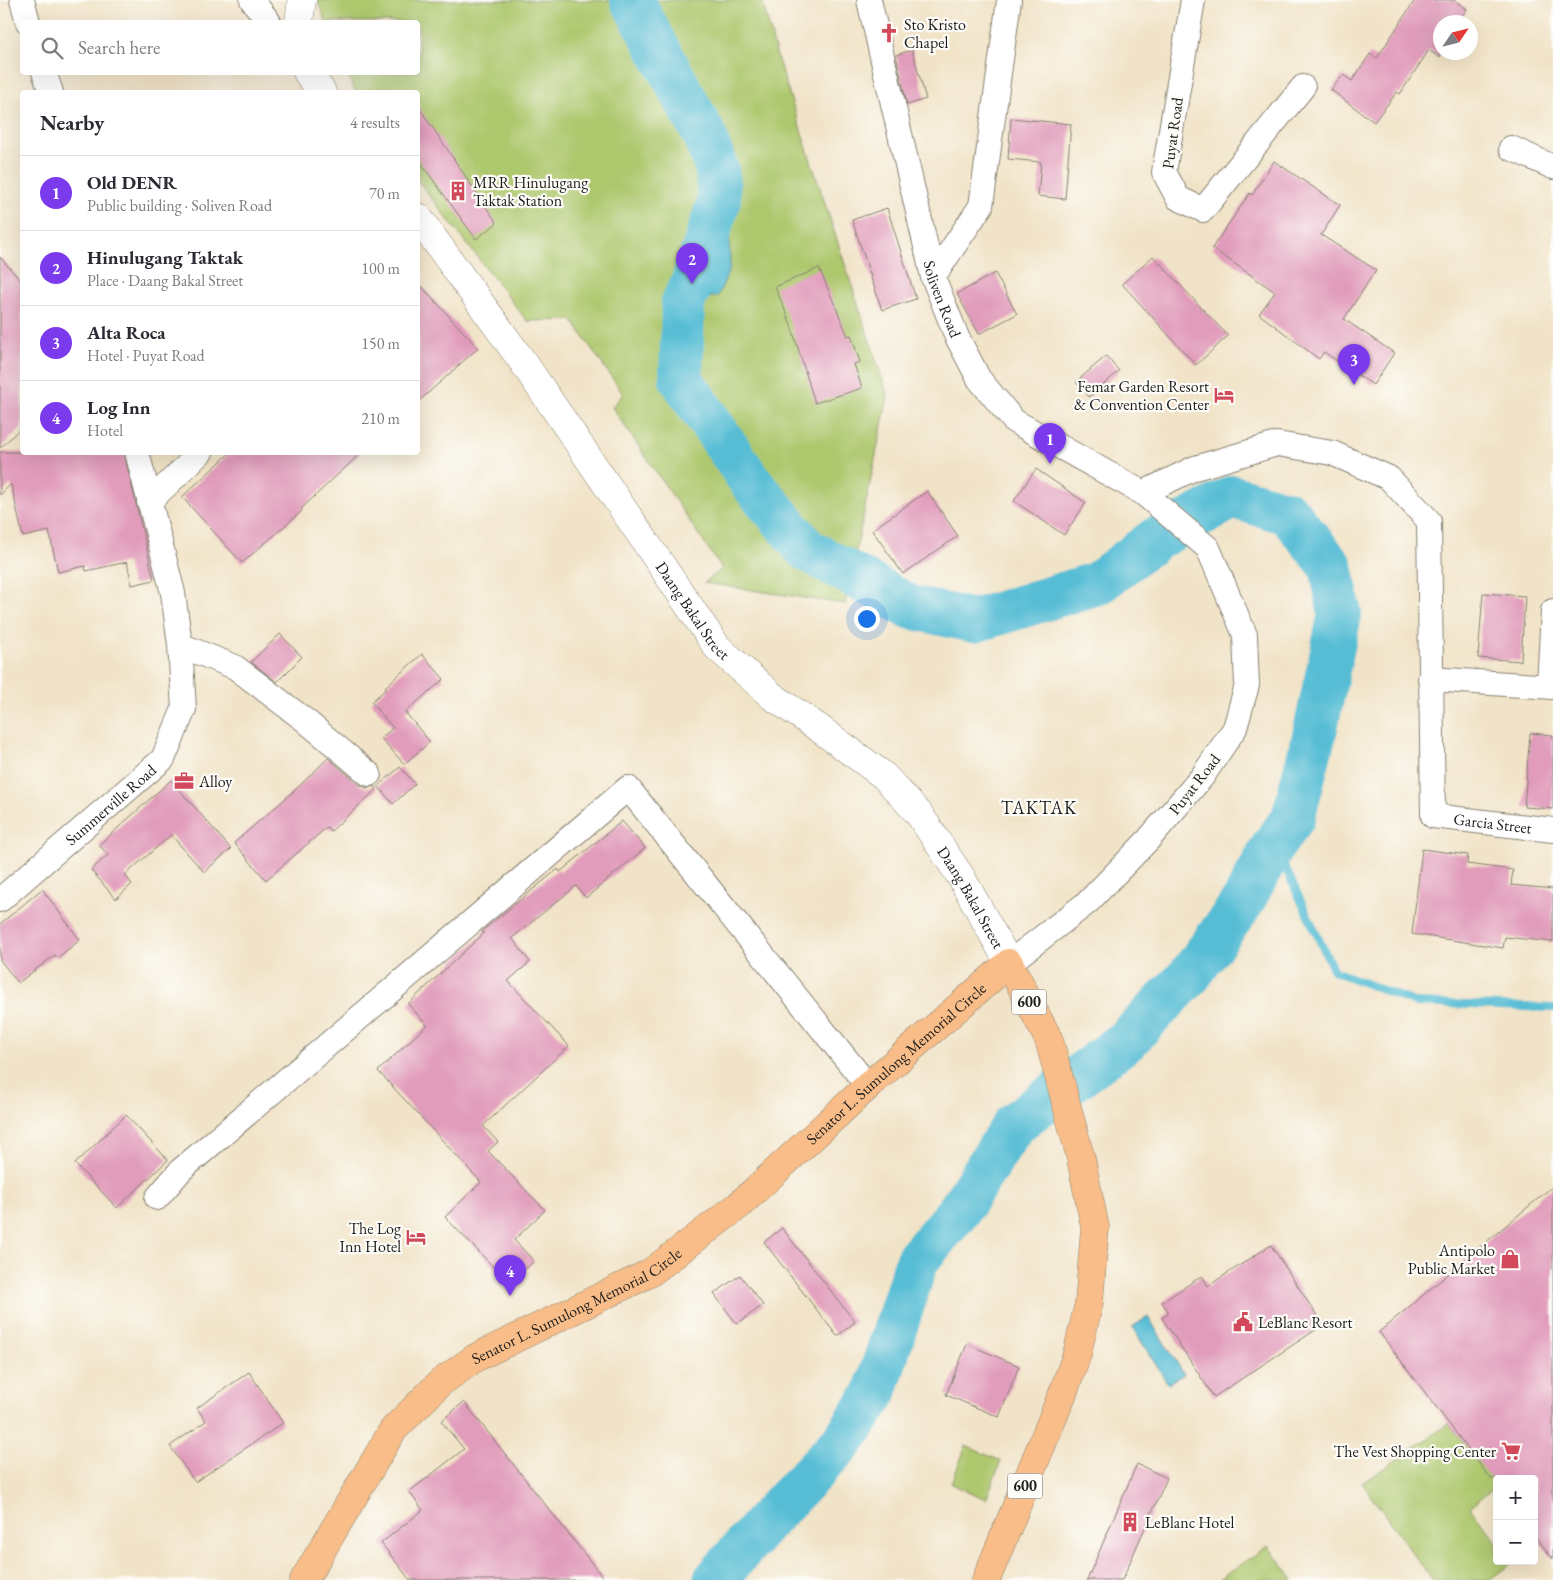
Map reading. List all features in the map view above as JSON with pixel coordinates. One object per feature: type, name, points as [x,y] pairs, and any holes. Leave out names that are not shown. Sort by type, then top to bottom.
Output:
[{"type":"main road","name":"600","points":[[986,1580],[1063,1393],[1077,1354],[1090,1303],[1095,1227],[1082,1160],[1049,1040],[1009,964]]},
{"type":"main road","name":"Senator L. Sumulong Memorial Circle","points":[[304,1580],[393,1430],[440,1383],[475,1358],[650,1273],[738,1206],[868,1086],[1009,964]]},
{"type":"street","points":[[22,0],[27,20]]},
{"type":"street","points":[[252,0],[267,20]]},
{"type":"street","points":[[299,20],[302,0]]},
{"type":"street","name":"Soliven Road","points":[[869,0],[933,277],[957,337],[979,379],[1014,421],[1149,497],[1208,548]]},
{"type":"street","points":[[933,277],[981,206],[1009,0]]},
{"type":"street","name":"Puyat Road","points":[[1193,0],[1164,172],[1178,198],[1203,210],[1304,87]]},
{"type":"street","points":[[45,75],[49,90]]},
{"type":"street","points":[[309,75],[320,90]]},
{"type":"street","points":[[1511,148],[1553,167]]},
{"type":"street","name":"Daang Bakal Street","points":[[420,220],[496,324],[717,646],[772,696],[820,728],[884,776],[919,814],[961,877],[1009,964]]},
{"type":"street","points":[[1149,497],[1195,468],[1277,444],[1332,454],[1389,478],[1429,522],[1430,679],[1551,687],[1553,611]]},
{"type":"street","name":"Summerville Road","points":[[0,900],[163,759],[184,709],[180,645],[173,593],[138,455]]},
{"type":"street","points":[[149,502],[198,455]]},
{"type":"street","name":"Puyat Road","points":[[1009,964],[1088,902],[1148,840],[1202,777],[1235,728],[1247,685],[1245,635],[1208,548]]},
{"type":"street","points":[[180,645],[235,667],[306,721],[369,774]]},
{"type":"street","name":"Garcia Street","points":[[1430,679],[1433,816],[1553,830]]},
{"type":"street","points":[[157,1198],[181,1170],[628,788],[868,1086]]},
{"type":"green space","points":[[317,0],[762,0],[777,57],[888,396],[845,604],[704,583],[722,569],[612,407],[623,394],[572,320],[527,321],[420,184],[420,90],[354,90],[348,75],[420,75],[420,20],[325,20]]},
{"type":"green space","points":[[1449,1424],[1493,1480],[1493,1488],[1470,1507],[1493,1538],[1493,1565],[1509,1565],[1489,1580],[1432,1580],[1362,1483]]},
{"type":"green space","points":[[966,1446],[1001,1461],[986,1499],[951,1484]]},
{"type":"green space","points":[[1268,1546],[1293,1580],[1217,1580]]},
{"type":"water","points":[[704,134],[728,170],[730,268],[718,296],[683,302],[665,293],[681,266],[684,247],[701,224],[707,203],[709,170]]},
{"type":"water","points":[[1148,1317],[1184,1374],[1168,1384],[1132,1327]]},
{"type":"building","points":[[1415,0],[1454,0],[1467,9],[1463,15],[1433,15],[1433,53],[1429,50],[1400,94],[1397,92],[1374,122],[1331,90],[1343,75],[1352,81],[1370,54],[1377,58]]},
{"type":"building","points":[[912,50],[926,99],[907,105],[896,55]]},
{"type":"building","name":"MRR Hinulugang Taktak Station","points":[[420,109],[497,223],[476,239],[420,162]]},
{"type":"building","points":[[1011,118],[1071,124],[1065,199],[1038,196],[1041,162],[1008,159]]},
{"type":"building","points":[[1274,161],[1340,205],[1321,235],[1376,270],[1344,319],[1394,353],[1373,385],[1324,352],[1319,359],[1259,314],[1275,292],[1212,248],[1250,193],[1252,195]]},
{"type":"building","points":[[887,208],[916,299],[882,310],[852,220]]},
{"type":"building","points":[[1153,256],[1228,336],[1196,365],[1122,284]]},
{"type":"building","points":[[0,257],[20,280],[20,429],[0,448]]},
{"type":"building","points":[[819,268],[848,336],[851,335],[860,362],[854,364],[862,388],[815,403],[790,322],[775,287]]},
{"type":"building","points":[[995,273],[1017,314],[979,334],[957,294]]},
{"type":"building","points":[[420,284],[478,348],[420,400]]},
{"type":"building","points":[[1106,356],[1119,371],[1089,397],[1076,382]]},
{"type":"building","points":[[0,452],[20,452],[20,455],[124,455],[154,580],[132,585],[127,562],[86,571],[85,566],[58,572],[49,531],[23,537],[11,484],[0,495]]},
{"type":"building","points":[[228,455],[359,455],[301,509],[302,511],[242,563],[182,497]]},
{"type":"building","points":[[1036,469],[1086,503],[1064,535],[1014,501]]},
{"type":"building","points":[[927,491],[958,536],[903,574],[872,530]]},
{"type":"building","points":[[1483,593],[1525,596],[1521,661],[1478,658]]},
{"type":"building","points":[[280,634],[302,657],[277,682],[251,662]]},
{"type":"building","points":[[422,654],[444,679],[405,712],[430,742],[404,764],[381,738],[393,728],[371,702]]},
{"type":"building","points":[[1530,733],[1553,735],[1553,809],[1524,807]]},
{"type":"building","points":[[328,758],[360,785],[367,788],[375,786],[377,789],[331,831],[327,827],[266,880],[234,843],[294,791]]},
{"type":"building","points":[[400,767],[415,784],[393,804],[378,786]]},
{"type":"building","points":[[171,780],[231,849],[204,872],[171,835],[125,875],[132,884],[116,899],[91,870],[108,855],[99,845]]},
{"type":"building","points":[[622,821],[645,848],[586,898],[576,886],[512,938],[530,962],[508,981],[569,1046],[483,1126],[498,1142],[488,1151],[545,1210],[514,1240],[534,1261],[510,1284],[445,1217],[481,1182],[378,1071],[427,1025],[408,1004],[484,933],[482,931],[558,869],[560,872]]},
{"type":"building","points":[[1422,849],[1468,855],[1467,864],[1513,870],[1511,885],[1553,889],[1553,942],[1505,937],[1503,948],[1412,934]]},
{"type":"building","points":[[42,889],[80,940],[57,958],[55,955],[18,983],[0,960],[0,924]]},
{"type":"building","points":[[126,1115],[168,1160],[117,1208],[75,1164]]},
{"type":"building","name":"Antipolo Public Market","points":[[1553,1186],[1553,1559],[1538,1540],[1538,1475],[1493,1475],[1493,1479],[1491,1479],[1379,1332]]},
{"type":"building","points":[[782,1228],[855,1322],[837,1336],[764,1242]]},
{"type":"building","name":"LeBlanc Resort","points":[[1271,1245],[1323,1325],[1214,1397],[1162,1318],[1169,1313],[1162,1302],[1202,1276],[1208,1286]]},
{"type":"building","points":[[740,1275],[763,1305],[737,1324],[714,1294]]},
{"type":"building","points":[[967,1344],[1019,1366],[999,1417],[946,1395]]},
{"type":"building","points":[[249,1372],[283,1423],[195,1482],[170,1446],[206,1421],[197,1408]]},
{"type":"building","points":[[464,1402],[605,1580],[410,1580],[381,1543],[423,1510],[409,1492],[464,1449],[441,1421]]},
{"type":"building","name":"LeBlanc Hotel","points":[[1137,1464],[1167,1478],[1122,1580],[1087,1580]]},
{"type":"waterway","points":[[632,0],[704,134],[717,170],[719,201],[692,284],[683,302],[681,379],[750,481],[806,549],[910,607],[974,621],[1098,583],[1157,538],[1233,497],[1288,513],[1331,566],[1340,614],[1314,736],[1293,818],[1274,844],[1242,903],[1190,975],[1126,1041],[1014,1124],[959,1210],[917,1260],[874,1395],[844,1440],[770,1517],[715,1580]]},
{"type":"waterway","points":[[1274,844],[1334,971],[1416,1003],[1553,1008]]},
{"type":"place","name":"Sto Kristo Chapel","points":[[889,33]]},
{"type":"place","name":"MRR Hinulugang Taktak Station","points":[[458,191]]},
{"type":"place","name":"Hinulugang Taktak","points":[[692,284]]},
{"type":"place","name":"Alta Roca","points":[[1354,385]]},
{"type":"place","name":"Femar Garden Resort & Convention Center","points":[[1224,395]]},
{"type":"place","name":"Old DENR","points":[[1050,464]]},
{"type":"place","name":"Alloy","points":[[184,781]]},
{"type":"place","name":"The Log Inn Hotel","points":[[416,1237]]},
{"type":"place","name":"Antipolo Public Market","points":[[1510,1259]]},
{"type":"place","name":"Log Inn","points":[[510,1296]]},
{"type":"place","name":"LeBlanc Resort","points":[[1243,1322]]},
{"type":"place","name":"The Vest Shopping Center","points":[[1511,1451]]},
{"type":"place","name":"LeBlanc Hotel","points":[[1130,1522]]},
{"type":"district","name":"TAKTAK","points":[[1039,808]]}]
